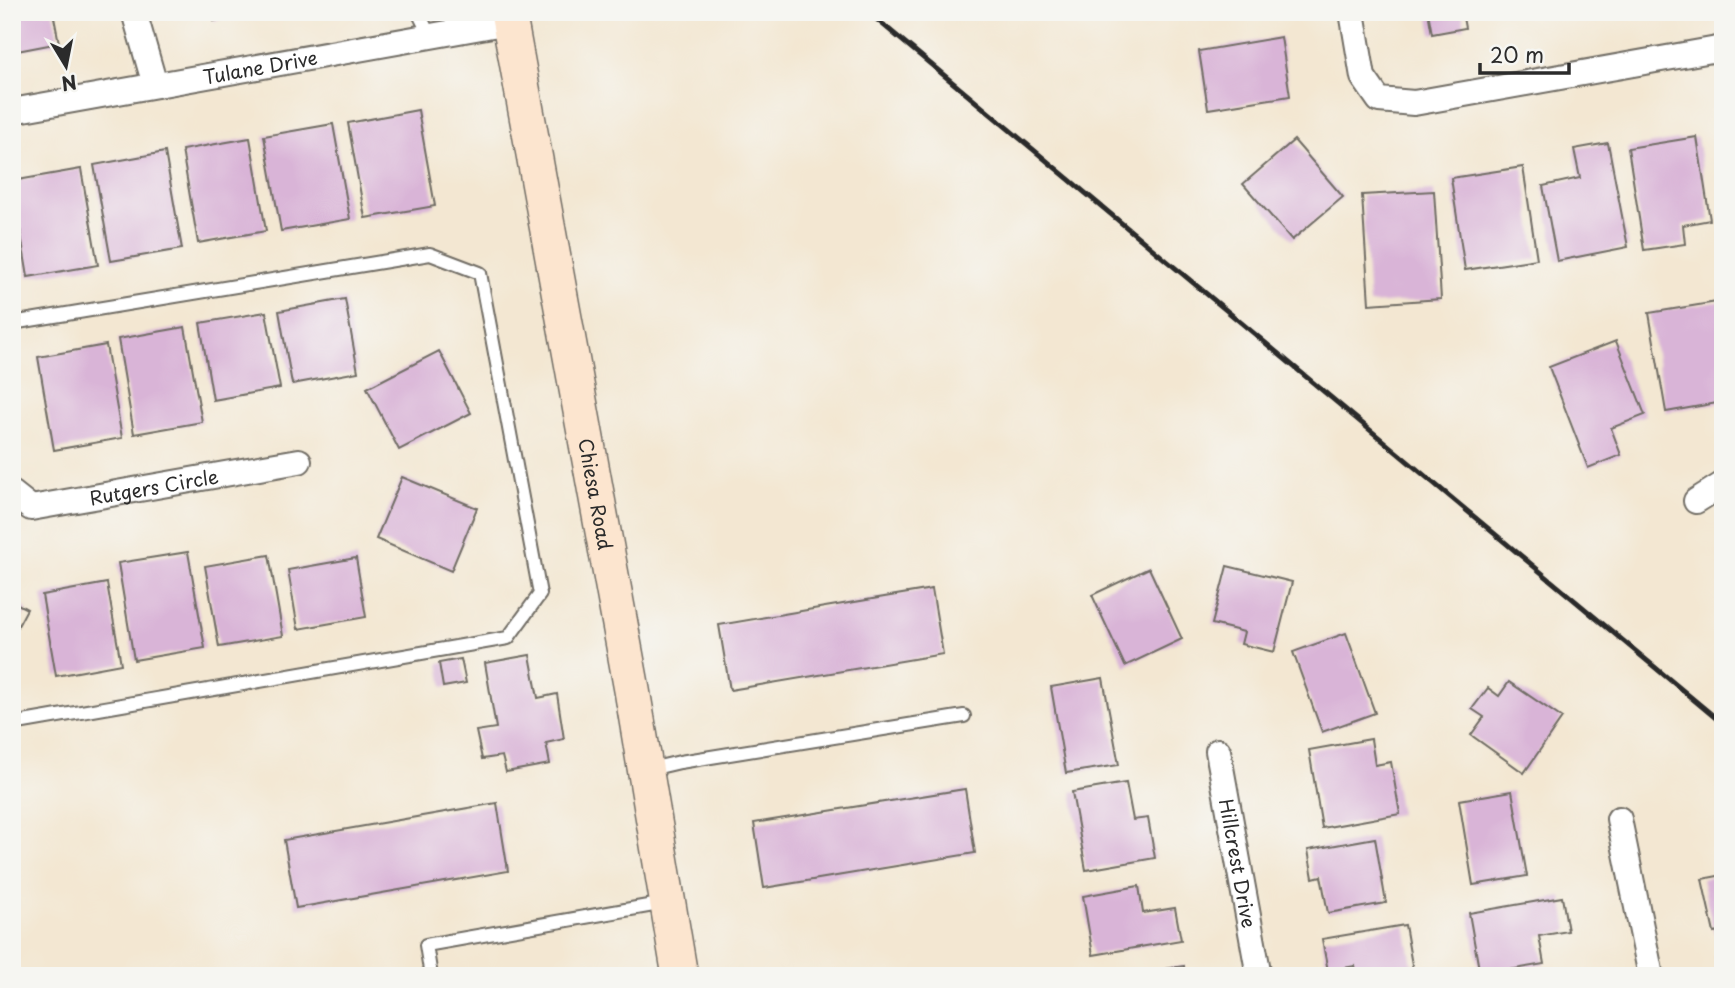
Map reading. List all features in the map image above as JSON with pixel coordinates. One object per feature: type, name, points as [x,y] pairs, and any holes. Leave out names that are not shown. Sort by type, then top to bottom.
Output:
[{"type":"main road","name":"Chiesa Road","points":[[509,17],[646,770],[680,976]]},
{"type":"street","points":[[134,12],[155,85]]},
{"type":"street","points":[[1352,12],[1363,77],[1379,100],[1414,103],[1723,48]]},
{"type":"street","name":"Tulane Drive","points":[[12,111],[430,36],[509,17]]},
{"type":"street","name":"Rutgers Circle","points":[[12,493],[31,508],[299,461]]},
{"type":"street","points":[[1696,501],[1723,484]]},
{"type":"street","name":"Hillcrest Drive","points":[[1218,751],[1259,976]]},
{"type":"street","points":[[1619,819],[1651,976]]},
{"type":"lane","points":[[418,12],[430,36]]},
{"type":"lane","points":[[12,323],[430,254],[480,273],[540,594],[508,638],[12,724]]},
{"type":"lane","points":[[646,770],[680,762],[964,716]]},
{"type":"lane","points":[[431,976],[426,945],[669,902]]},
{"type":"building","points":[[12,12],[53,12],[59,43],[12,52]]},
{"type":"building","points":[[212,12],[240,12],[240,13],[214,21]]},
{"type":"building","points":[[1197,12],[1233,12],[1233,14],[1199,19]]},
{"type":"building","points":[[1428,12],[1462,12],[1465,28],[1432,34]]},
{"type":"building","points":[[1281,37],[1290,96],[1208,109],[1199,51]]},
{"type":"building","points":[[418,110],[435,206],[365,218],[348,123]]},
{"type":"building","points":[[333,124],[350,219],[281,231],[264,136]]},
{"type":"building","points":[[1697,137],[1710,220],[1683,225],[1685,244],[1644,250],[1628,148]]},
{"type":"building","points":[[250,138],[266,231],[198,243],[182,150]]},
{"type":"building","points":[[1294,140],[1343,197],[1292,240],[1243,184]]},
{"type":"building","points":[[1608,143],[1628,247],[1557,261],[1543,186],[1580,178],[1574,149]]},
{"type":"building","points":[[165,152],[182,249],[111,261],[94,165]]},
{"type":"building","points":[[1523,167],[1537,259],[1465,270],[1451,178]]},
{"type":"building","points":[[81,169],[98,265],[28,277],[12,181]]},
{"type":"building","points":[[1434,191],[1441,299],[1369,304],[1362,195]]},
{"type":"building","points":[[345,299],[358,372],[292,384],[279,311]]},
{"type":"building","points":[[1723,301],[1723,402],[1666,412],[1649,313]]},
{"type":"building","points":[[266,312],[280,388],[213,400],[200,323]]},
{"type":"building","points":[[185,327],[202,422],[134,434],[118,339]]},
{"type":"building","points":[[1616,341],[1645,415],[1611,428],[1621,455],[1588,468],[1549,367]]},
{"type":"building","points":[[106,345],[122,438],[54,450],[38,357]]},
{"type":"building","points":[[439,351],[471,413],[399,450],[367,388]]},
{"type":"building","points":[[402,477],[477,508],[451,571],[376,539]]},
{"type":"building","points":[[188,552],[205,648],[134,660],[118,563]]},
{"type":"building","points":[[269,555],[283,636],[219,647],[205,566]]},
{"type":"building","points":[[356,558],[366,617],[298,629],[288,570]]},
{"type":"building","points":[[1227,566],[1292,582],[1274,652],[1241,644],[1244,632],[1212,624]]},
{"type":"building","points":[[1149,568],[1182,639],[1125,666],[1092,595]]},
{"type":"building","points":[[107,583],[121,664],[56,676],[42,595]]},
{"type":"building","points":[[932,589],[943,654],[730,690],[719,625]]},
{"type":"building","points":[[12,601],[27,609],[12,637]]},
{"type":"building","points":[[1346,633],[1375,713],[1322,732],[1293,652]]},
{"type":"building","points":[[530,655],[538,698],[557,694],[564,739],[546,743],[550,764],[506,772],[502,756],[482,759],[476,731],[496,728],[485,663]]},
{"type":"building","points":[[461,659],[466,683],[443,687],[439,663]]},
{"type":"building","points":[[1103,678],[1119,765],[1066,773],[1051,687]]},
{"type":"building","points":[[1509,682],[1562,718],[1524,773],[1471,735],[1484,717],[1472,709],[1488,688],[1499,696]]},
{"type":"building","points":[[1371,739],[1375,765],[1391,762],[1400,814],[1322,828],[1309,750]]},
{"type":"building","points":[[1126,783],[1133,820],[1148,818],[1155,858],[1086,870],[1072,792]]},
{"type":"building","points":[[965,789],[975,853],[764,888],[754,823]]},
{"type":"building","points":[[1512,791],[1527,876],[1473,885],[1459,800]]},
{"type":"building","points":[[497,803],[508,871],[296,908],[284,840]]},
{"type":"building","points":[[1375,838],[1386,903],[1328,913],[1321,876],[1313,878],[1308,850]]},
{"type":"building","points":[[1723,875],[1723,931],[1714,933],[1702,879]]},
{"type":"building","points":[[1139,886],[1143,913],[1175,908],[1181,940],[1093,955],[1083,896]]},
{"type":"building","points":[[1562,897],[1568,931],[1539,936],[1544,964],[1480,975],[1469,913]]},
{"type":"building","points":[[1405,925],[1414,976],[1357,976],[1355,966],[1328,971],[1322,939]]},
{"type":"building","points":[[1723,959],[1723,976],[1719,976],[1716,960]]},
{"type":"building","points":[[1184,966],[1185,976],[1134,974]]},
{"type":"railway","points":[[868,12],[1723,724]]}]
